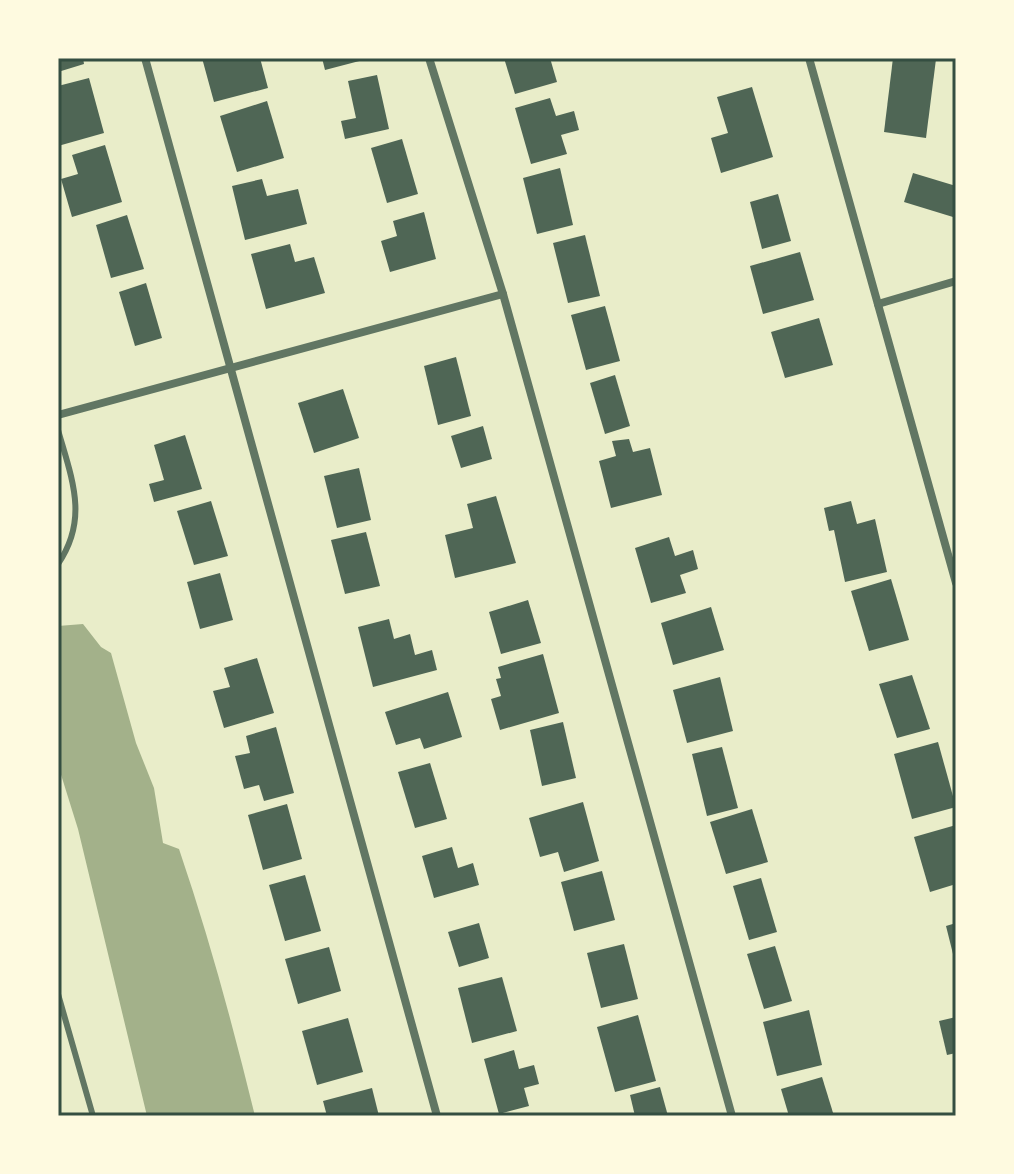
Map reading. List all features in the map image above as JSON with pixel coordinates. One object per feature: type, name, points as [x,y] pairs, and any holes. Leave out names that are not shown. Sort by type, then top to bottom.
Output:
[{"type":"street","points":[[145,58],[437,1116]]},
{"type":"street","points":[[429,58],[503,294],[732,1116]]},
{"type":"street","points":[[809,58],[956,583]]},
{"type":"street","points":[[878,304],[956,281]]},
{"type":"street","points":[[58,415],[503,294]]},
{"type":"lane","points":[[58,430],[77,496],[70,546],[58,564]]},
{"type":"lane","points":[[58,994],[93,1116]]},
{"type":"shaded area","points":[[83,624],[101,647],[111,653],[136,743],[154,788],[163,843],[179,849],[200,915],[255,1116],[147,1116],[78,829],[58,765],[58,626]]},
{"type":"building","points":[[58,58],[83,58],[84,64],[58,72]]},
{"type":"building","points":[[202,58],[260,58],[268,88],[214,102]]},
{"type":"building","points":[[322,58],[367,58],[367,59],[325,70]]},
{"type":"building","points":[[504,58],[550,58],[557,82],[515,94]]},
{"type":"building","points":[[893,58],[936,59],[926,138],[884,132]]},
{"type":"building","points":[[377,75],[389,129],[345,139],[341,121],[356,118],[348,81]]},
{"type":"building","points":[[89,78],[104,133],[58,146],[58,86]]},
{"type":"building","points":[[752,87],[773,157],[721,173],[711,138],[728,133],[717,97]]},
{"type":"building","points":[[550,98],[556,116],[574,111],[579,130],[561,135],[567,154],[531,164],[515,108]]},
{"type":"building","points":[[267,101],[284,158],[237,172],[220,116]]},
{"type":"building","points":[[402,139],[418,194],[387,203],[371,148]]},
{"type":"building","points":[[105,145],[122,202],[72,217],[61,179],[78,174],[72,155]]},
{"type":"building","points":[[560,168],[573,225],[537,234],[523,178]]},
{"type":"building","points":[[913,173],[956,186],[953,217],[904,202]]},
{"type":"building","points":[[262,179],[267,196],[298,189],[307,224],[245,240],[232,186]]},
{"type":"building","points":[[778,194],[791,241],[762,249],[750,202]]},
{"type":"building","points":[[424,212],[436,259],[390,272],[381,241],[397,236],[393,221]]},
{"type":"building","points":[[127,215],[144,269],[111,278],[96,225]]},
{"type":"building","points":[[585,235],[600,296],[568,303],[553,243]]},
{"type":"building","points":[[290,244],[295,262],[314,257],[325,293],[266,309],[251,254]]},
{"type":"building","points":[[800,252],[814,300],[763,314],[750,266]]},
{"type":"building","points":[[146,283],[162,338],[135,346],[119,292]]},
{"type":"building","points":[[605,306],[620,361],[586,370],[571,315]]},
{"type":"building","points":[[819,318],[833,365],[785,378],[771,332]]},
{"type":"building","points":[[456,357],[471,416],[438,425],[424,366]]},
{"type":"building","points":[[615,375],[630,426],[605,434],[590,383]]},
{"type":"building","points":[[343,389],[359,438],[314,453],[298,403]]},
{"type":"building","points":[[483,426],[492,459],[461,468],[451,436]]},
{"type":"building","points":[[185,435],[202,489],[154,502],[149,484],[164,480],[154,445]]},
{"type":"building","points":[[629,439],[633,452],[650,448],[662,495],[611,508],[599,461],[616,456],[612,441]]},
{"type":"building","points":[[359,468],[371,520],[337,528],[324,476]]},
{"type":"building","points":[[496,496],[516,563],[455,578],[445,535],[473,528],[467,504]]},
{"type":"building","points":[[211,501],[228,556],[194,565],[177,511]]},
{"type":"building","points":[[851,501],[857,524],[875,519],[887,572],[845,582],[834,530],[829,531],[824,508]]},
{"type":"building","points":[[366,532],[380,586],[345,594],[331,540]]},
{"type":"building","points":[[669,537],[675,556],[693,550],[698,569],[680,575],[686,593],[651,603],[635,548]]},
{"type":"building","points":[[220,573],[233,620],[200,629],[187,582]]},
{"type":"building","points":[[891,579],[909,640],[869,651],[851,591]]},
{"type":"building","points":[[528,600],[541,643],[501,654],[489,612]]},
{"type":"building","points":[[711,607],[724,650],[673,665],[661,623]]},
{"type":"building","points":[[389,619],[394,639],[410,634],[415,655],[432,650],[437,670],[373,687],[358,627]]},
{"type":"building","points":[[543,654],[559,713],[500,730],[491,699],[501,696],[496,679],[501,678],[498,667]]},
{"type":"building","points":[[257,658],[274,713],[224,728],[213,691],[230,687],[224,668]]},
{"type":"building","points":[[912,675],[930,729],[897,738],[879,684]]},
{"type":"building","points":[[720,677],[733,731],[687,743],[673,690]]},
{"type":"building","points":[[448,692],[462,737],[424,749],[420,738],[396,745],[385,712]]},
{"type":"building","points":[[563,722],[576,778],[542,786],[530,730]]},
{"type":"building","points":[[276,727],[294,793],[264,801],[259,785],[244,789],[235,756],[250,753],[246,736]]},
{"type":"building","points":[[938,742],[956,807],[912,819],[894,754]]},
{"type":"building","points":[[722,747],[738,808],[707,816],[692,754]]},
{"type":"building","points":[[430,763],[447,819],[415,828],[398,772]]},
{"type":"building","points":[[583,802],[599,861],[564,872],[558,852],[540,857],[529,818]]},
{"type":"building","points":[[287,804],[302,859],[263,870],[248,815]]},
{"type":"building","points":[[752,809],[768,862],[726,874],[710,822]]},
{"type":"building","points":[[956,825],[956,884],[930,892],[914,837]]},
{"type":"building","points":[[452,847],[458,868],[473,863],[479,885],[434,898],[422,856]]},
{"type":"building","points":[[602,871],[615,920],[574,931],[561,882]]},
{"type":"building","points":[[305,875],[321,931],[285,941],[269,885]]},
{"type":"building","points":[[761,878],[777,932],[749,940],[733,886]]},
{"type":"building","points":[[479,923],[489,958],[459,967],[448,932]]},
{"type":"building","points":[[956,923],[956,962],[955,962],[946,926]]},
{"type":"building","points":[[624,944],[638,999],[601,1008],[587,953]]},
{"type":"building","points":[[775,946],[792,1001],[764,1009],[747,954]]},
{"type":"building","points":[[329,947],[341,991],[298,1004],[285,959]]},
{"type":"building","points":[[502,977],[517,1031],[472,1043],[458,988]]},
{"type":"building","points":[[809,1010],[822,1065],[777,1076],[763,1022]]},
{"type":"building","points":[[638,1015],[656,1081],[615,1092],[597,1027]]},
{"type":"building","points":[[956,1017],[956,1053],[947,1055],[939,1021]]},
{"type":"building","points":[[348,1018],[363,1072],[317,1085],[302,1031]]},
{"type":"building","points":[[514,1050],[519,1069],[534,1065],[539,1084],[524,1088],[529,1106],[499,1114],[484,1059]]},
{"type":"building","points":[[822,1077],[834,1116],[789,1116],[781,1089]]},
{"type":"building","points":[[660,1087],[668,1116],[635,1116],[630,1095]]},
{"type":"building","points":[[372,1088],[379,1116],[327,1116],[323,1101]]}]
